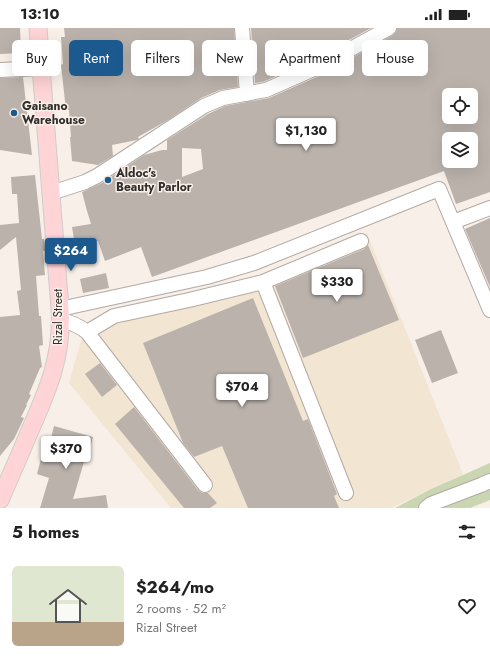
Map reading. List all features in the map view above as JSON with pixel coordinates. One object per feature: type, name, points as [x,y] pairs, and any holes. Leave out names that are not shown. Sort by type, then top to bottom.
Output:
[{"type":"main road","name":"Rizal Street","points":[[38,28],[39,40]]},
{"type":"main road","name":"Rizal Street","points":[[0,500],[52,378],[59,347],[60,314],[42,76]]},
{"type":"street","points":[[242,28],[247,94]]},
{"type":"street","points":[[51,194],[85,182],[97,176],[204,106],[223,98],[266,90],[316,68],[389,28]]},
{"type":"street","points":[[0,70],[12,69]]},
{"type":"street","points":[[60,314],[207,277],[254,263],[439,190],[490,310]]},
{"type":"street","points":[[453,222],[490,208]]},
{"type":"street","points":[[87,332],[114,316],[263,282],[361,241]]},
{"type":"street","points":[[263,282],[346,493]]},
{"type":"street","points":[[60,314],[87,332],[205,485]]},
{"type":"street","points":[[426,508],[431,504],[490,481]]},
{"type":"shaded area","points":[[367,233],[463,474],[391,508],[171,508],[69,383],[84,330],[113,310],[268,273]]},
{"type":"green space","points":[[490,463],[490,500],[470,508],[395,508],[431,489]]},
{"type":"building","points":[[0,28],[20,28],[20,40],[12,40],[12,53],[0,54]]},
{"type":"building","points":[[64,28],[234,28],[235,40],[202,40],[202,76],[237,76],[238,87],[220,90],[201,98],[168,120],[138,137],[139,139],[137,140],[112,145],[113,156],[98,165],[72,161],[69,110],[66,110],[61,65],[63,64],[61,37],[65,37]]},
{"type":"building","points":[[251,28],[371,28],[349,40],[265,40],[265,76],[276,76],[263,82],[255,83],[254,76],[257,76],[257,40],[252,40]]},
{"type":"building","points":[[397,28],[490,28],[490,192],[456,204],[444,171],[152,277],[141,247],[105,261],[98,241],[75,245],[72,227],[91,224],[82,192],[102,183],[144,155],[167,150],[167,140],[208,114],[225,106],[269,98],[319,76],[354,76],[354,57],[362,52],[362,76],[428,76],[428,40],[384,40],[393,35]],"holes":[[[182,148],[201,149],[203,169],[182,177]]]},
{"type":"building","name":"Gaisano Warehouse","points":[[23,77],[32,155],[0,150],[0,78]]},
{"type":"building","points":[[35,175],[42,239],[44,239],[45,251],[43,251],[45,275],[36,276],[43,345],[39,346],[42,367],[40,368],[29,394],[31,395],[21,417],[24,418],[14,439],[0,456],[0,317],[20,315],[17,291],[21,290],[16,237],[0,250],[0,225],[19,223],[17,194],[12,194],[11,177]]},
{"type":"building","points":[[490,218],[490,287],[465,229]]},
{"type":"building","points":[[368,245],[399,320],[303,358],[275,286],[364,249]]},
{"type":"building","points":[[106,273],[109,288],[83,293],[80,279]]},
{"type":"building","points":[[253,298],[303,421],[308,419],[337,494],[334,496],[339,508],[248,508],[222,446],[194,457],[183,443],[143,343]]},
{"type":"building","points":[[441,330],[458,373],[432,383],[415,340]]},
{"type":"building","points":[[100,363],[117,385],[102,397],[85,374]]},
{"type":"building","points":[[134,407],[198,490],[202,493],[208,493],[217,503],[210,508],[184,508],[115,424]]},
{"type":"building","points":[[54,426],[93,437],[86,463],[84,462],[73,499],[106,495],[108,508],[40,508],[49,478],[37,474],[47,436],[51,438]]},
{"type":"place","name":"Gaisano Warehouse","points":[[14,113]]},
{"type":"place","name":"Aldoc's Beauty Parlor","points":[[108,180]]}]
